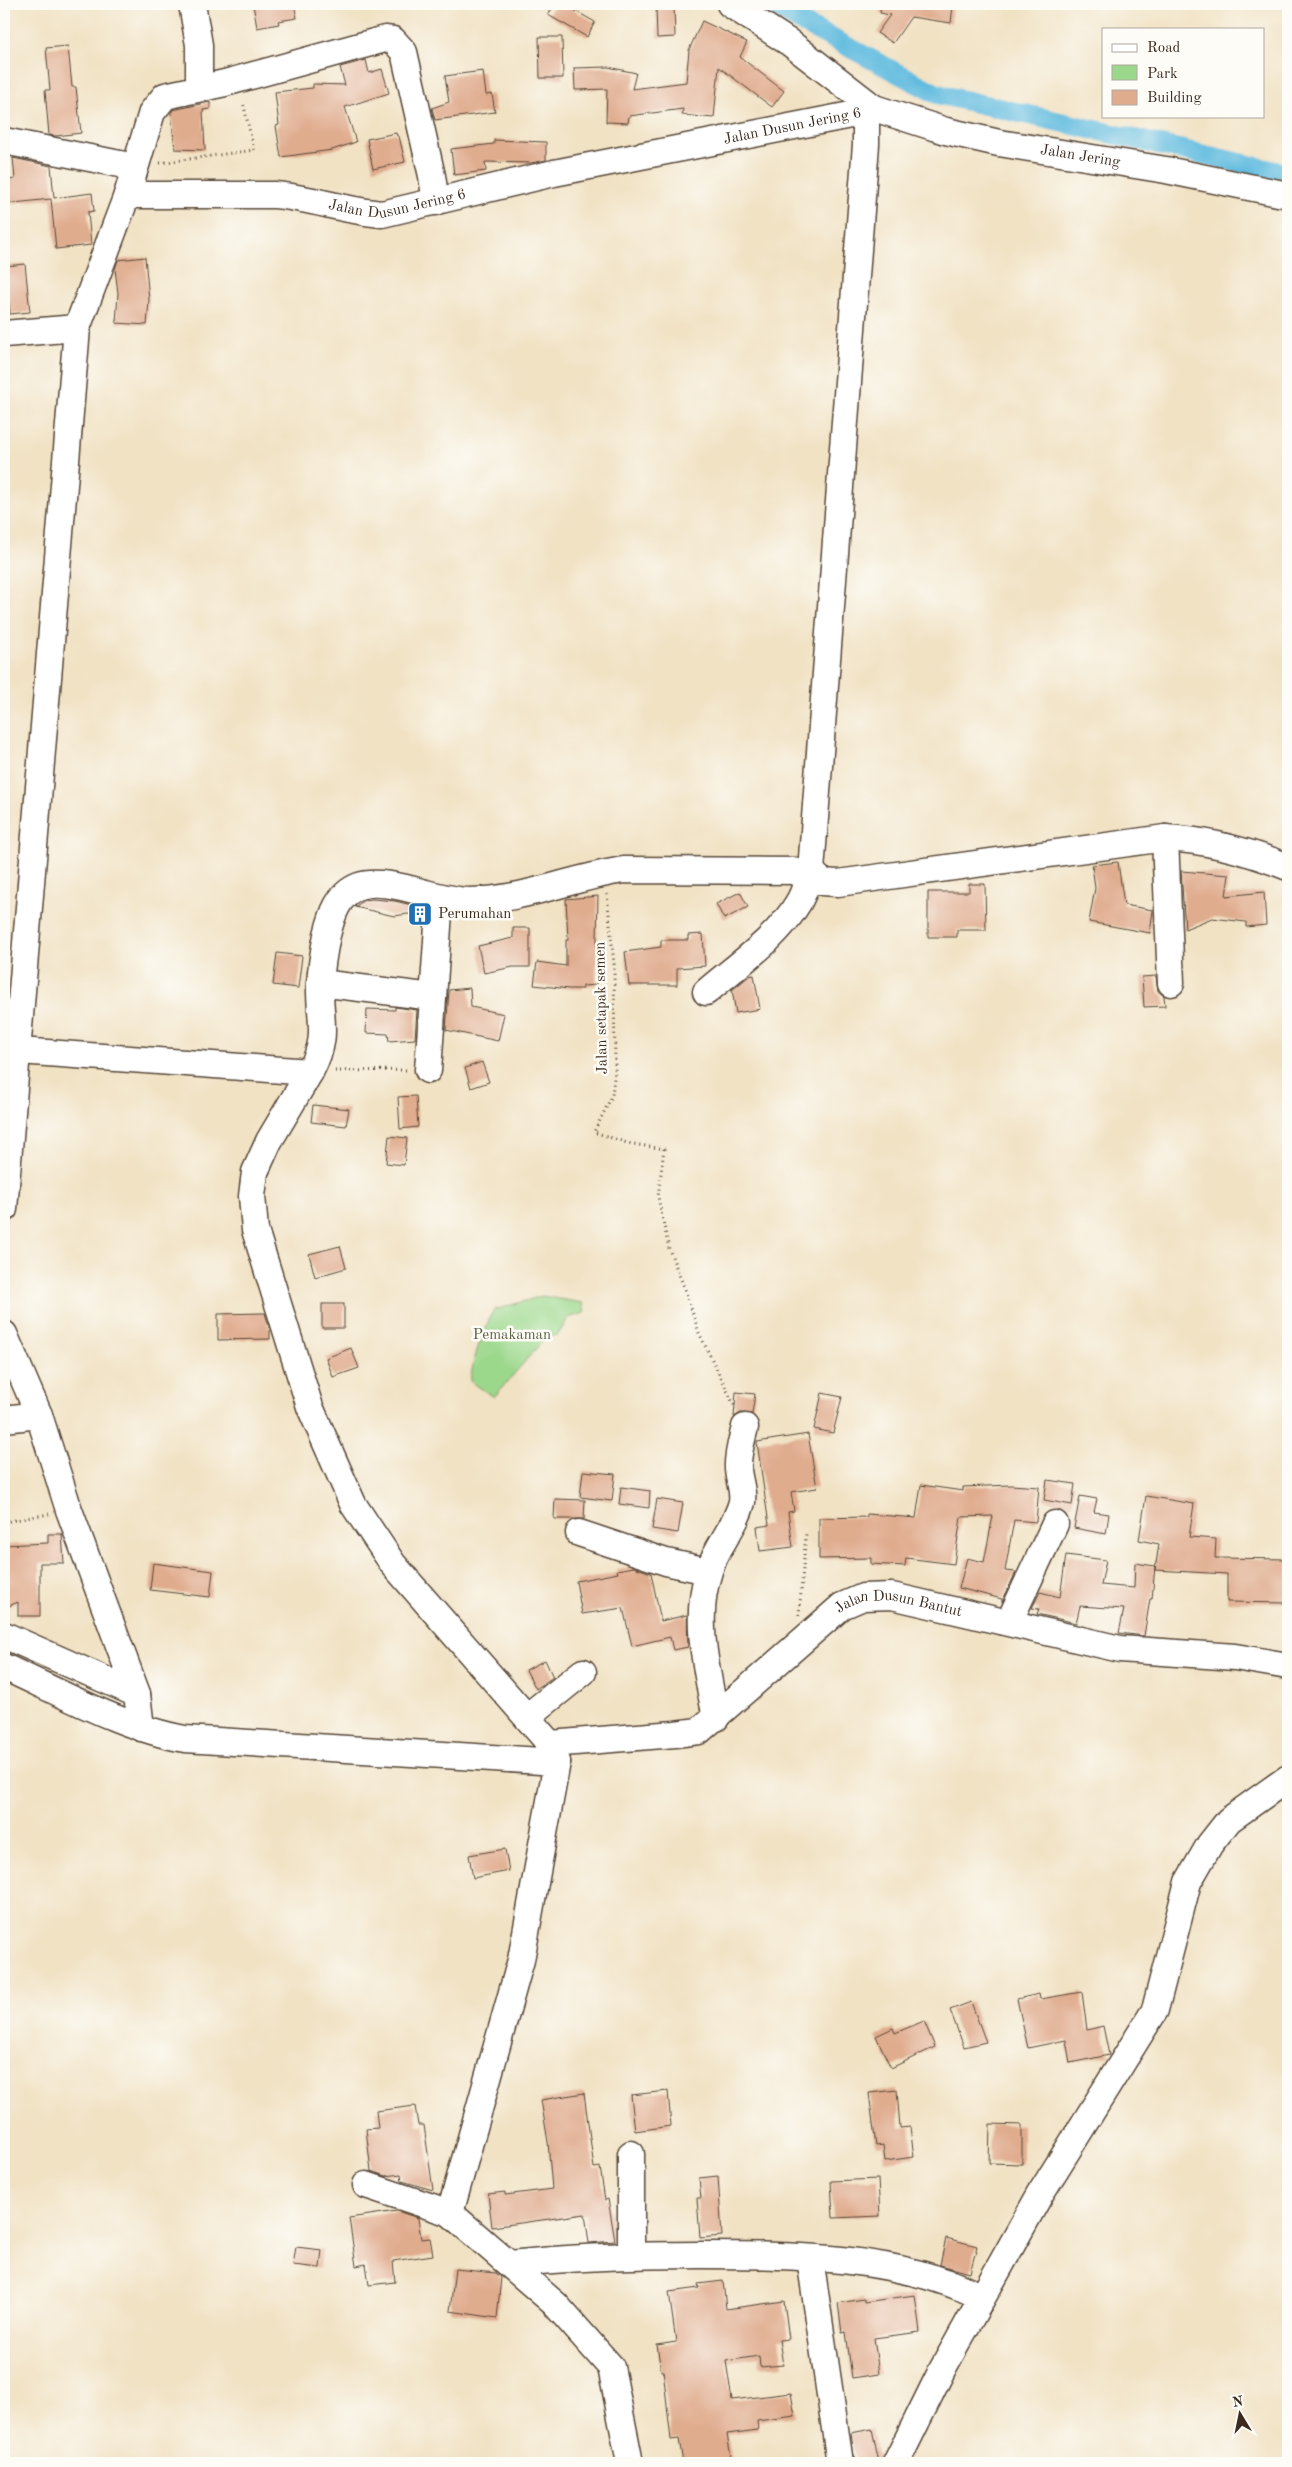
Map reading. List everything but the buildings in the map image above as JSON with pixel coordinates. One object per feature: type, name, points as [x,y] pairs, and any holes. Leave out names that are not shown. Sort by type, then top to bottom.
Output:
[{"type":"street","points":[[192,4],[199,45],[199,88]]},
{"type":"street","points":[[706,992],[777,930],[790,916],[800,901],[811,871],[870,110],[790,43],[730,4]]},
{"type":"street","points":[[4,1208],[19,1051],[77,328],[127,195],[152,112],[165,96],[385,40],[392,40],[404,52],[410,73],[436,202]]},
{"type":"street","name":"Jalan Jering","points":[[870,110],[946,131],[999,143],[1166,170],[1288,195]]},
{"type":"street","name":"Jalan Dusun Jering 6","points":[[127,195],[275,194],[363,212],[382,214],[554,173],[870,110]]},
{"type":"street","points":[[4,141],[135,166]]},
{"type":"street","points":[[4,334],[77,328]]},
{"type":"street","points":[[1165,838],[1171,983]]},
{"type":"street","points":[[450,2213],[520,1960],[554,1753],[527,1717],[393,1564],[353,1504],[310,1407],[255,1230],[252,1196],[255,1172],[269,1140],[320,1053],[323,1034],[320,983],[327,936],[335,908],[347,893],[371,883],[390,885],[440,898],[470,901],[543,890],[605,873],[655,869],[811,871],[822,882],[838,883],[1165,838],[1194,839],[1257,854],[1288,867]]},
{"type":"street","points":[[428,1070],[440,898]]},
{"type":"street","points":[[320,983],[433,997]]},
{"type":"street","points":[[19,1051],[310,1072]]},
{"type":"street","points":[[4,1334],[39,1415],[69,1510],[139,1713]]},
{"type":"street","points":[[4,1419],[39,1415]]},
{"type":"street","points":[[716,1718],[704,1653],[701,1606],[708,1571],[720,1543],[739,1512],[742,1500],[738,1462],[745,1427]]},
{"type":"street","points":[[1009,1622],[1056,1524]]},
{"type":"street","points":[[579,1533],[666,1562],[708,1571]]},
{"type":"street","name":"Jalan Dusun Bantut","points":[[139,1713],[185,1739],[554,1753],[687,1733],[699,1731],[716,1718],[842,1606],[858,1599],[875,1595],[919,1600],[1120,1649],[1236,1657],[1288,1666]]},
{"type":"street","points":[[4,1635],[139,1713]]},
{"type":"street","points":[[4,1667],[139,1713]]},
{"type":"street","points":[[527,1717],[583,1672]]},
{"type":"street","points":[[896,2463],[943,2368],[1042,2191],[1155,2010],[1188,1882],[1210,1844],[1229,1820],[1288,1778]]},
{"type":"street","points":[[631,2154],[631,2255]]},
{"type":"street","points":[[366,2185],[450,2213],[556,2304],[610,2367],[630,2463]]},
{"type":"street","points":[[510,2264],[579,2257],[766,2254],[883,2266],[958,2285],[982,2297]]},
{"type":"street","points":[[810,2258],[840,2463]]},
{"type":"path","points":[[135,166],[254,150],[237,79]]},
{"type":"path","name":"Jalan setapak semen","points":[[605,873],[614,964],[615,1069],[612,1096],[594,1132],[627,1143],[664,1149],[658,1197],[669,1249],[686,1292],[699,1333],[745,1427]]},
{"type":"path","points":[[310,1072],[428,1070]]},
{"type":"path","points":[[4,1522],[69,1510]]},
{"type":"path","points":[[796,1648],[806,1534]]},
{"type":"green space","name":"Pemakaman","points":[[542,1296],[583,1303],[585,1313],[568,1318],[558,1335],[546,1337],[494,1397],[470,1381],[476,1353],[494,1310]]},
{"type":"waterway","points":[[770,4],[937,94],[1288,174]]},
{"type":"place","name":"Perumahan","points":[[420,914]]}]
